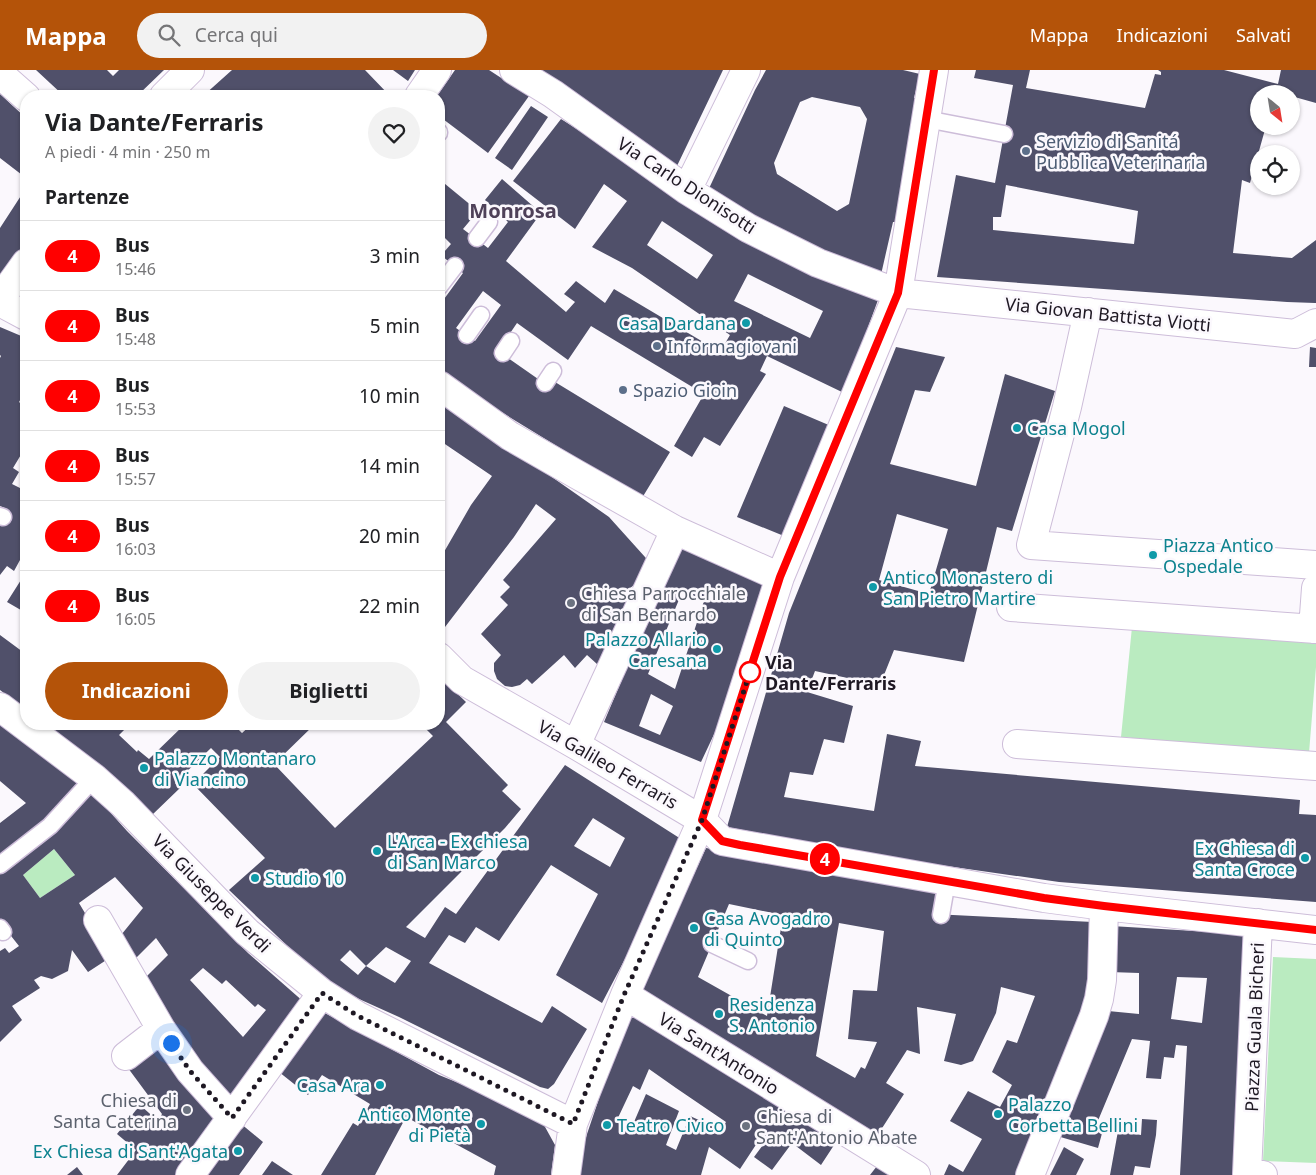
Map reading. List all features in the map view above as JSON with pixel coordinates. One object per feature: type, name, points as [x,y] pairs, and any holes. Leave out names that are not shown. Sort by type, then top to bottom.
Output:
[{"type":"street","points":[[170,90],[190,70]]},
{"type":"street","points":[[424,90],[437,70]]},
{"type":"street","name":"Via Carlo Dionisotti","points":[[514,70],[553,94],[687,190],[748,228],[818,263],[898,293]]},
{"type":"street","points":[[687,190],[746,70]]},
{"type":"street","points":[[566,1175],[573,1124],[624,995],[664,922],[702,820],[780,577],[898,293],[934,70]]},
{"type":"street","points":[[0,74],[20,91]]},
{"type":"street","points":[[20,272],[0,300],[20,312]]},
{"type":"street","name":"Via Giovan Battista Viotti","points":[[898,293],[1295,334],[1316,323]]},
{"type":"street","points":[[1088,312],[1067,406],[1031,545],[1316,565]]},
{"type":"street","points":[[445,388],[470,400],[576,474],[675,530],[780,577]]},
{"type":"street","points":[[576,746],[675,530]]},
{"type":"street","points":[[1011,607],[1314,629],[1316,588]]},
{"type":"street","name":"Via Galileo Ferraris","points":[[445,663],[462,680],[702,820],[722,841],[1044,898],[1258,923]]},
{"type":"street","name":"Via Giuseppe Verdi","points":[[0,706],[20,721]]},
{"type":"street","name":"Via Giuseppe Verdi","points":[[31,730],[94,778],[123,804],[247,932],[322,993],[358,1016],[573,1124]]},
{"type":"street","points":[[1017,744],[1316,766]]},
{"type":"street","points":[[1030,1175],[1099,999],[1102,980],[1104,906]]},
{"type":"street","points":[[98,920],[161,1029],[190,1071],[232,1118]]},
{"type":"street","name":"Piazza Guala Bicheri","points":[[1263,1175],[1247,1174],[1258,923],[1316,930]]},
{"type":"street","points":[[190,1175],[322,993]]},
{"type":"street","name":"Via Sant'Antonio","points":[[624,995],[916,1175]]},
{"type":"street","points":[[126,1056],[161,1029]]},
{"type":"lane","points":[[926,119],[1004,134]]},
{"type":"lane","points":[[477,238],[489,222]]},
{"type":"lane","points":[[445,279],[454,266]]},
{"type":"lane","points":[[467,335],[482,315]]},
{"type":"lane","points":[[0,865],[50,826],[94,778]]},
{"type":"lane","points":[[941,915],[947,881]]},
{"type":"lane","points":[[712,944],[748,961]]},
{"type":"green space","points":[[1132,627],[1316,642],[1316,667],[1309,753],[1121,737]]},
{"type":"green space","points":[[54,849],[75,875],[40,898],[23,875]]},
{"type":"green space","points":[[1273,957],[1316,959],[1316,1163],[1263,1161]]},
{"type":"building","points":[[36,70],[107,70],[113,76],[119,70],[164,70],[143,90],[58,90]]},
{"type":"building","points":[[232,70],[365,70],[384,90],[210,90]]},
{"type":"building","points":[[393,70],[415,70],[408,81]]},
{"type":"building","points":[[455,70],[489,70],[529,96],[488,153],[445,121],[445,90],[441,90]]},
{"type":"building","points":[[530,70],[723,70],[676,168]]},
{"type":"building","points":[[766,70],[903,70],[920,74],[914,98],[921,98],[900,222],[893,222],[880,279],[705,197]],"holes":[[[812,97],[860,107],[867,119],[849,204],[837,211],[777,174],[774,163],[800,102]]]},
{"type":"building","points":[[976,70],[1030,70],[1026,88],[1145,108],[1155,74],[1161,75],[1161,72],[1158,70],[1224,70],[1278,84],[1281,70],[1316,70],[1316,103],[1300,99],[1300,85],[1250,85],[1250,135],[1263,135],[1261,145],[1250,145],[1250,183],[1242,180],[1233,253],[1292,258],[1316,240],[1316,303],[937,277],[956,175],[995,183],[1013,85],[974,78]],"holes":[[[1006,185],[1138,211],[1134,244],[993,230],[993,217],[1001,217]]]},
{"type":"building","points":[[0,94],[20,112],[20,173],[0,158]]},
{"type":"building","points":[[531,106],[548,117],[512,170],[495,158]]},
{"type":"building","points":[[561,119],[681,195],[878,300],[844,393],[767,356],[760,371],[766,374],[720,446],[704,437],[692,457],[674,446],[704,394],[591,326],[568,360],[517,323],[498,351],[551,388],[555,382],[670,452],[642,498],[445,378],[445,298],[463,273],[445,258],[445,251],[451,244],[445,238],[445,184],[478,211],[463,229],[488,248],[508,222],[485,200],[502,179],[541,213],[506,261],[566,312],[575,302],[564,294],[576,281],[605,303],[614,289],[720,352],[730,335],[632,268],[592,247],[627,201],[604,184],[575,229],[513,181]],"holes":[[[662,221],[713,255],[697,279],[647,245]],[[748,274],[823,311],[810,338],[734,301]],[[483,291],[501,305],[475,341],[456,328]]]},
{"type":"building","points":[[20,197],[20,260],[0,288],[0,228]]},
{"type":"building","points":[[20,291],[20,303],[13,300]]},
{"type":"building","points":[[0,327],[20,335],[20,456],[13,468],[19,472],[12,484],[20,488],[20,560],[14,571],[7,566],[0,575],[0,521],[7,509],[0,506]]},
{"type":"building","points":[[896,347],[945,357],[930,392],[915,390],[890,464],[976,486],[1005,374],[1055,391],[1012,531],[997,527],[964,662],[894,650],[880,685],[815,671],[807,692],[853,706],[844,743],[824,739],[813,775],[790,772],[784,797],[874,811],[887,734],[921,741],[915,766],[1300,800],[1299,814],[1316,815],[1316,902],[1059,882],[898,859],[727,827],[789,613]],"holes":[[[897,514],[948,529],[929,594],[879,580]]]},
{"type":"building","points":[[1310,347],[1316,348],[1316,367],[1309,367]]},
{"type":"building","points":[[445,402],[609,517],[654,567],[627,591],[636,601],[620,634],[607,632],[599,641],[609,649],[597,664],[587,655],[575,668],[564,655],[532,684],[527,679],[520,685],[505,686],[497,679],[494,663],[501,655],[481,634],[508,605],[500,597],[510,587],[503,580],[556,519],[536,504],[514,537],[445,627],[445,550],[471,505],[492,476],[445,444]]},
{"type":"building","points":[[784,406],[831,426],[784,536],[737,517]]},
{"type":"building","name":"Palazzo Allario Caresana","points":[[680,543],[765,583],[725,711],[701,762],[604,722]],"holes":[[[683,590],[704,601],[675,689],[648,674]],[[651,694],[673,706],[660,735],[639,726]]]},
{"type":"building","points":[[20,581],[20,610],[7,602]]},
{"type":"building","points":[[0,635],[20,650],[20,705],[0,690]]},
{"type":"building","points":[[445,682],[466,702],[446,722],[508,785],[502,791],[521,809],[505,828],[406,927],[425,938],[445,907],[456,914],[565,765],[681,839],[659,894],[602,1003],[556,975],[598,894],[551,865],[499,941],[476,927],[465,943],[449,935],[429,963],[542,1023],[552,1006],[587,1029],[554,1084],[548,1089],[540,1087],[359,999],[321,978],[229,890],[265,858],[193,784],[220,757],[211,748],[175,783],[180,788],[152,815],[52,730],[124,730],[119,735],[137,752],[138,750],[149,759],[179,730],[239,730],[242,733],[245,730],[309,730],[274,764],[335,828],[433,736],[427,730],[445,730]],"holes":[[[593,818],[625,838],[610,867],[574,846]],[[386,947],[411,961],[395,983],[366,966]],[[350,950],[366,966],[358,975],[340,960]]]},
{"type":"building","points":[[0,721],[82,782],[49,824],[0,857],[0,823],[26,803],[0,781]]},
{"type":"building","points":[[91,791],[127,831],[248,953],[305,1003],[231,1103],[140,983],[168,955],[156,938],[130,964],[117,940],[143,908],[115,877],[79,903],[111,957],[88,972],[72,950],[68,971],[52,979],[41,976],[34,980],[40,988],[12,1006],[22,1020],[0,1042],[0,951],[5,948],[9,953],[19,946],[0,922],[0,874],[53,829]],"holes":[[[54,849],[75,875],[40,898],[23,875]],[[203,968],[222,984],[226,980],[255,1007],[258,1004],[266,1010],[243,1037],[190,980]]]},
{"type":"building","points":[[706,848],[938,887],[933,914],[1093,922],[1088,1009],[1063,1070],[1015,1175],[944,1175],[949,1164],[963,1172],[982,1139],[950,1121],[968,1091],[1000,1107],[1012,1085],[992,1072],[1007,1040],[1017,1043],[1035,996],[1001,987],[996,1013],[973,1061],[961,1065],[944,1061],[956,1014],[917,1007],[920,1054],[907,1050],[886,1083],[904,1094],[877,1136],[748,1054],[639,994]],"holes":[[[729,904],[783,915],[767,1016],[698,977]],[[839,923],[884,931],[877,991],[853,990],[848,1039],[877,1042],[865,1069],[861,1067],[855,1078],[816,1056]]]},
{"type":"building","points":[[1111,926],[1245,934],[1242,1048],[1233,1175],[1180,1175],[1187,1046],[1176,1045],[1174,1058],[1164,1057],[1161,1079],[1146,1078],[1150,1041],[1132,1039],[1097,1123],[1104,1126],[1098,1148],[1057,1136],[1108,1011],[1139,1014],[1139,973],[1110,972]],"holes":[[[1177,977],[1207,978],[1202,1023],[1171,1019]]]},
{"type":"building","points":[[323,1012],[439,1075],[539,1116],[555,1145],[551,1175],[494,1175],[496,1166],[406,1117],[375,1175],[321,1175],[353,1123],[358,1126],[370,1104],[322,1075],[308,1095],[279,1072]]},
{"type":"building","points":[[632,1014],[838,1139],[821,1165],[792,1143],[772,1170],[754,1157],[768,1138],[763,1134],[740,1169],[709,1147],[701,1175],[580,1175],[583,1148],[608,1072]],"holes":[[[649,1069],[726,1122],[721,1130],[690,1116],[676,1150],[666,1145],[679,1111],[646,1094],[631,1129],[616,1122],[633,1086],[640,1090]]]},
{"type":"building","name":"Chiesa di Santa Caterina","points":[[162,1039],[221,1117],[181,1175],[117,1175],[136,1150],[117,1134],[140,1105],[158,1121],[162,1114],[125,1064]]},
{"type":"building","points":[[1142,1119],[1157,1120],[1150,1168],[1135,1166],[1133,1175],[1110,1175],[1118,1131],[1141,1135]]},
{"type":"building","name":"Ex Chiesa di Sant'Agata","points":[[240,1123],[263,1142],[239,1175],[201,1175]]},
{"type":"building","points":[[1064,1147],[1084,1159],[1076,1175],[1050,1175]]},
{"type":"building","points":[[272,1161],[293,1175],[262,1175]]},
{"type":"building","points":[[877,1166],[890,1175],[870,1175]]},
{"type":"building","points":[[77,1167],[83,1175],[67,1175]]},
{"type":"bus line","name":"4","points":[[934,70],[898,293],[780,577],[702,820],[722,841],[740,845],[1044,898],[1316,930]]},
{"type":"place","name":"Servizio di Sanitá Pubblica Veterinaria","points":[[1026,151]]},
{"type":"place","name":"Casa Dardana","points":[[746,323]]},
{"type":"place","name":"Informagiovani","points":[[657,346]]},
{"type":"place","name":"Spazio Gioin","points":[[623,390]]},
{"type":"place","name":"Casa Mogol","points":[[1017,428]]},
{"type":"place","name":"Piazza Antico Ospedale","points":[[1153,555]]},
{"type":"place","name":"Antico Monastero di San Pietro Martire","points":[[873,587]]},
{"type":"place","name":"Chiesa Parrocchiale di San Bernardo","points":[[571,603]]},
{"type":"place","name":"Palazzo Allario Caresana","points":[[717,649]]},
{"type":"place","name":"Via Dante/Ferraris","points":[[750,672]]},
{"type":"place","name":"Palazzo Montanaro di Viancino","points":[[144,768]]},
{"type":"place","name":"L'Arca - Ex chiesa di San Marco","points":[[377,851]]},
{"type":"place","name":"Ex Chiesa di Santa Croce","points":[[1305,858]]},
{"type":"place","name":"Studio 10","points":[[255,878]]},
{"type":"place","name":"Casa Avogadro di Quinto","points":[[694,928]]},
{"type":"place","name":"Residenza S. Antonio","points":[[719,1014]]},
{"type":"place","name":"Casa Ara","points":[[380,1085]]},
{"type":"place","name":"Chiesa di Santa Caterina","points":[[187,1110]]},
{"type":"place","name":"Palazzo Corbetta Bellini","points":[[998,1114]]},
{"type":"place","name":"Antico Monte di Pietà","points":[[481,1124]]},
{"type":"place","name":"Teatro Civico","points":[[607,1125]]},
{"type":"place","name":"Chiesa di Sant'Antonio Abate","points":[[746,1126]]},
{"type":"place","name":"Ex Chiesa di Sant'Agata","points":[[238,1151]]},
{"type":"district","name":"Monrosa","points":[[513,210]]},
{"type":"route","points":[[171,1043],[190,1071],[232,1118],[322,993],[358,1016],[573,1124],[624,995],[702,820],[750,672]]}]
